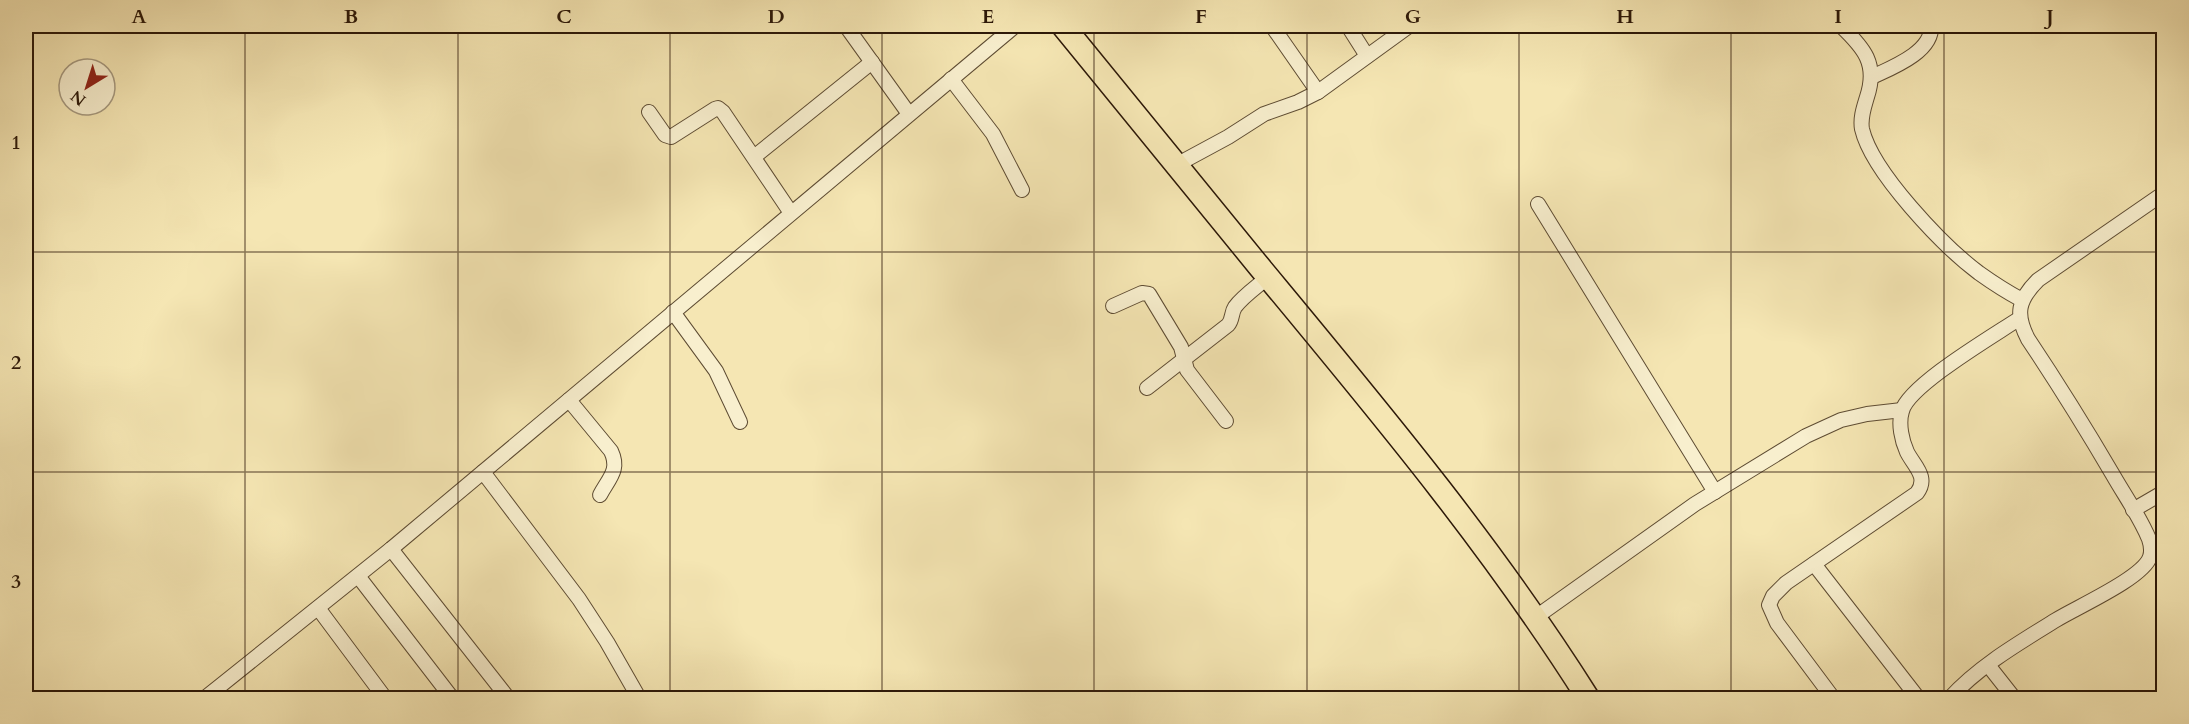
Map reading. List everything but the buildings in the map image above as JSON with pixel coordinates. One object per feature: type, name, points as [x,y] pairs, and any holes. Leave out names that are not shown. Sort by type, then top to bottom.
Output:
[{"type":"main road","points":[[1062,26],[1178,164],[1436,482],[1536,617],[1588,699]]},
{"type":"street","points":[[846,26],[909,114]]},
{"type":"street","points":[[205,699],[391,549],[1015,26]]},
{"type":"street","points":[[1272,26],[1318,92]]},
{"type":"street","points":[[1348,26],[1367,56]]},
{"type":"street","points":[[1178,164],[1264,114],[1318,92],[1409,26]]},
{"type":"street","points":[[1841,26],[1864,50],[1870,63],[1872,76],[1861,125],[1865,139],[1879,165],[1902,197],[1955,251],[1978,272],[2022,300]]},
{"type":"street","points":[[1872,76],[1905,61],[1920,49],[1927,40],[1931,26]]},
{"type":"street","points":[[754,157],[872,62]]},
{"type":"street","points":[[951,79],[993,134],[1022,190]]},
{"type":"street","points":[[649,112],[665,135],[671,137],[718,108],[726,116],[791,213]]},
{"type":"street","points":[[1950,699],[1963,684],[1988,665],[2056,620],[2127,580],[2150,558],[2152,550],[2143,526],[2075,411],[2028,339],[2020,318],[2022,300],[2028,290],[2046,273],[2162,196]]},
{"type":"street","points":[[1538,204],[1715,492]]},
{"type":"street","points":[[1147,388],[1185,361],[1228,325],[1236,306],[1269,277]]},
{"type":"street","points":[[1113,306],[1142,294],[1149,294],[1181,347],[1187,370],[1226,421]]},
{"type":"street","points":[[673,312],[716,370],[740,423]]},
{"type":"street","points":[[1833,699],[1778,623],[1769,605],[1778,589],[1917,493],[1922,487],[1922,480],[1919,470],[1907,452],[1902,435],[1902,410],[1931,379],[2020,318]]},
{"type":"street","points":[[569,400],[611,451],[614,458],[615,467],[600,495]]},
{"type":"street","points":[[1536,617],[1715,492],[1806,436],[1841,420],[1902,410]]},
{"type":"street","points":[[483,472],[579,599],[607,642],[639,699]]},
{"type":"street","points":[[2133,510],[2163,492]]},
{"type":"street","points":[[391,549],[508,699]]},
{"type":"street","points":[[1814,564],[1918,699]]},
{"type":"street","points":[[358,576],[452,699]]},
{"type":"street","points":[[318,608],[385,699]]},
{"type":"street","points":[[1988,665],[2014,699]]}]
